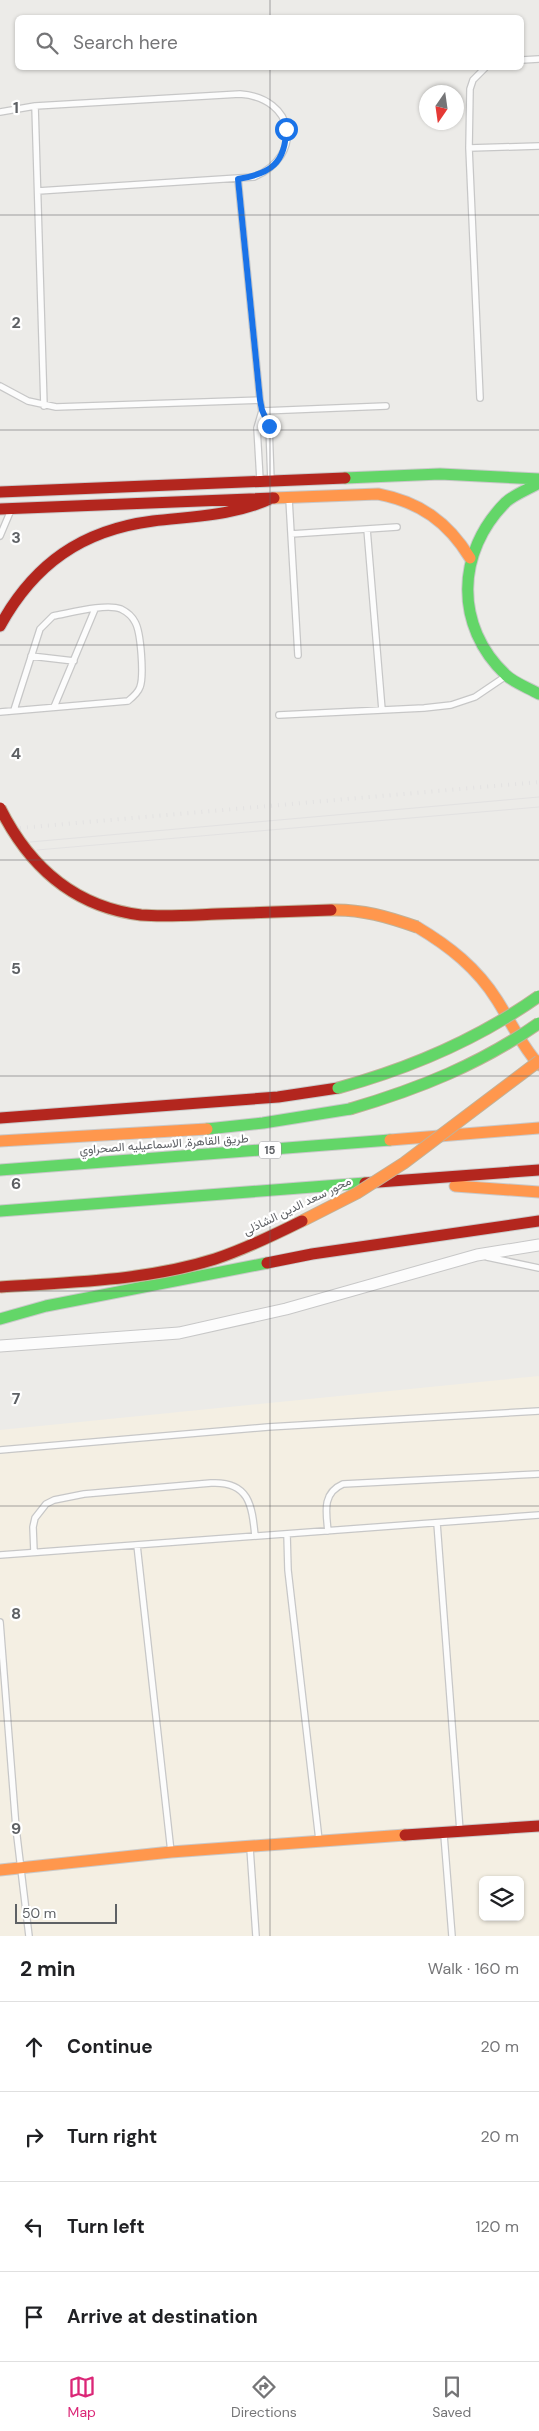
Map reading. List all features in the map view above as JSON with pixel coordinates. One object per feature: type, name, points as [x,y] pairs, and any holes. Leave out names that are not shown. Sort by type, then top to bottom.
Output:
[{"type":"main road","points":[[0,492],[448,474],[539,481]]},
{"type":"main road","points":[[266,481],[272,498]]},
{"type":"main road","points":[[539,481],[517,494],[492,515],[483,528],[470,558],[466,590],[471,622],[485,651],[507,675],[539,694]]},
{"type":"main road","points":[[6,508],[378,494],[407,500],[420,506],[444,523],[454,533],[470,558]]},
{"type":"main road","points":[[0,626],[14,599],[37,572],[64,550],[80,541],[133,524],[236,512],[272,498]]},
{"type":"main road","points":[[0,808],[17,840],[46,874],[82,899],[115,911],[159,916],[349,909],[384,915],[417,927],[448,947],[476,973],[498,1002],[520,1043],[539,1065]]},
{"type":"main road","points":[[0,1118],[278,1097],[338,1088],[408,1068],[452,1049],[495,1026],[539,996]]},
{"type":"main road","points":[[0,1141],[247,1125],[311,1117],[404,1092],[463,1068],[510,1042],[539,1023]]},
{"type":"main road","name":"محور سعد الدين الشاذلى","points":[[0,1287],[92,1281],[154,1273],[215,1259],[270,1237],[331,1207],[404,1163],[539,1061]]},
{"type":"main road","name":"طريق القاهرة, الاسماعيليه الصحراوي","points":[[0,1170],[539,1128]]},
{"type":"main road","points":[[0,1211],[539,1170]]},
{"type":"main road","points":[[395,1182],[539,1192]]},
{"type":"main road","points":[[0,1319],[46,1306],[312,1254],[539,1221]]},
{"type":"main road","points":[[0,1309],[46,1306]]},
{"type":"main road","points":[[0,1870],[171,1852],[539,1826]]},
{"type":"street","points":[[0,1346],[179,1333],[286,1309],[477,1255],[539,1245]]},
{"type":"lane","points":[[524,60],[539,58]]},
{"type":"lane","points":[[480,398],[469,148],[470,89],[474,80],[483,70]]},
{"type":"lane","points":[[0,112],[35,106],[240,94],[256,96],[270,102],[281,114],[286,129],[286,145],[280,160],[269,171],[254,177],[38,191]]},
{"type":"lane","points":[[35,106],[44,406]]},
{"type":"lane","points":[[469,148],[539,146]]},
{"type":"lane","points":[[238,179],[260,400],[269,426],[266,481]]},
{"type":"lane","points":[[0,386],[28,401],[44,406],[69,408],[260,400]]},
{"type":"lane","points":[[262,410],[386,406]]},
{"type":"lane","points":[[262,410],[257,428],[266,481]]},
{"type":"lane","points":[[289,497],[298,655]]},
{"type":"lane","points":[[0,536],[6,508]]},
{"type":"lane","points":[[291,534],[397,527]]},
{"type":"lane","points":[[367,529],[382,710]]},
{"type":"lane","points":[[0,712],[128,701],[140,686],[142,674],[135,621],[127,612],[116,608],[95,609],[53,616],[48,619],[40,629],[14,710]]},
{"type":"lane","points":[[54,707],[95,609]]},
{"type":"lane","points":[[31,656],[74,661]]},
{"type":"lane","points":[[278,715],[424,708],[464,702],[487,691],[507,675]]},
{"type":"lane","points":[[477,1255],[539,1268]]},
{"type":"lane","points":[[0,1450],[268,1427],[539,1411]]},
{"type":"lane","points":[[328,1531],[326,1502],[332,1490],[343,1484],[539,1474]]},
{"type":"lane","points":[[34,1552],[33,1527],[35,1518],[46,1504],[54,1500],[84,1494],[211,1483],[230,1484],[246,1496],[253,1513],[255,1536]]},
{"type":"lane","points":[[0,1555],[539,1516]]},
{"type":"lane","points":[[437,1523],[460,1831]]},
{"type":"lane","points":[[286,1534],[288,1570],[319,1842]]},
{"type":"lane","points":[[137,1545],[171,1852]]},
{"type":"lane","points":[[0,1622],[16,1828],[29,1936]]},
{"type":"lane","points":[[444,1832],[452,1936]]},
{"type":"lane","points":[[250,1846],[256,1936]]},
{"type":"shaded area","points":[[539,1376],[539,1936],[0,1936],[0,1430]]},
{"type":"tram line","points":[[30,842],[539,797]]},
{"type":"tram line","points":[[37,850],[539,807]]},
{"type":"railway","points":[[20,828],[539,782]]},
{"type":"traffic: fast","points":[[345,478],[440,474],[539,479]]},
{"type":"traffic: fast","points":[[539,483],[506,502],[490,522],[478,543],[470,566],[468,589],[470,612],[477,634],[489,656],[509,678],[539,694]]},
{"type":"traffic: fast","points":[[338,1088],[417,1062],[443,1051],[492,1026],[539,996]]},
{"type":"traffic: fast","points":[[350,1109],[400,1093],[448,1074],[495,1051],[539,1023]]},
{"type":"traffic: fast","points":[[207,1129],[263,1123],[350,1109]]},
{"type":"traffic: fast","points":[[0,1170],[390,1140]]},
{"type":"traffic: fast","points":[[0,1211],[365,1183]]},
{"type":"traffic: fast","points":[[0,1319],[46,1306],[267,1263]]},
{"type":"traffic: slow","points":[[274,498],[378,494],[407,502],[420,508],[442,524],[470,558]]},
{"type":"traffic: slow","points":[[331,910],[375,914],[417,927]]},
{"type":"traffic: slow","points":[[417,927],[451,950],[481,978],[497,1000],[527,1050],[539,1065]]},
{"type":"traffic: slow","points":[[302,1221],[357,1193],[404,1163],[539,1061]]},
{"type":"traffic: slow","points":[[390,1140],[539,1128]]},
{"type":"traffic: slow","points":[[0,1141],[207,1129]]},
{"type":"traffic: slow","points":[[455,1186],[539,1192]]},
{"type":"traffic: slow","points":[[0,1870],[171,1852],[405,1835]]},
{"type":"traffic: jam","points":[[0,492],[345,478]]},
{"type":"traffic: jam","points":[[0,626],[13,604],[28,585],[45,568],[82,542],[104,532],[127,526],[228,512],[272,498]]},
{"type":"traffic: jam","points":[[0,509],[274,498]]},
{"type":"traffic: jam","points":[[0,808],[25,848],[56,880],[75,893],[95,903],[117,910],[141,915],[169,916],[331,910]]},
{"type":"traffic: jam","points":[[0,1118],[278,1097],[338,1088]]},
{"type":"traffic: jam","points":[[365,1183],[539,1170]]},
{"type":"traffic: jam","points":[[0,1287],[81,1282],[162,1272],[215,1259],[237,1251],[302,1221]]},
{"type":"traffic: jam","points":[[267,1263],[312,1254],[539,1221]]},
{"type":"traffic: jam","points":[[405,1835],[539,1826]]},
{"type":"route","points":[[269,426],[260,400],[238,179],[254,177],[269,171],[280,160],[286,145],[286,129]]}]
